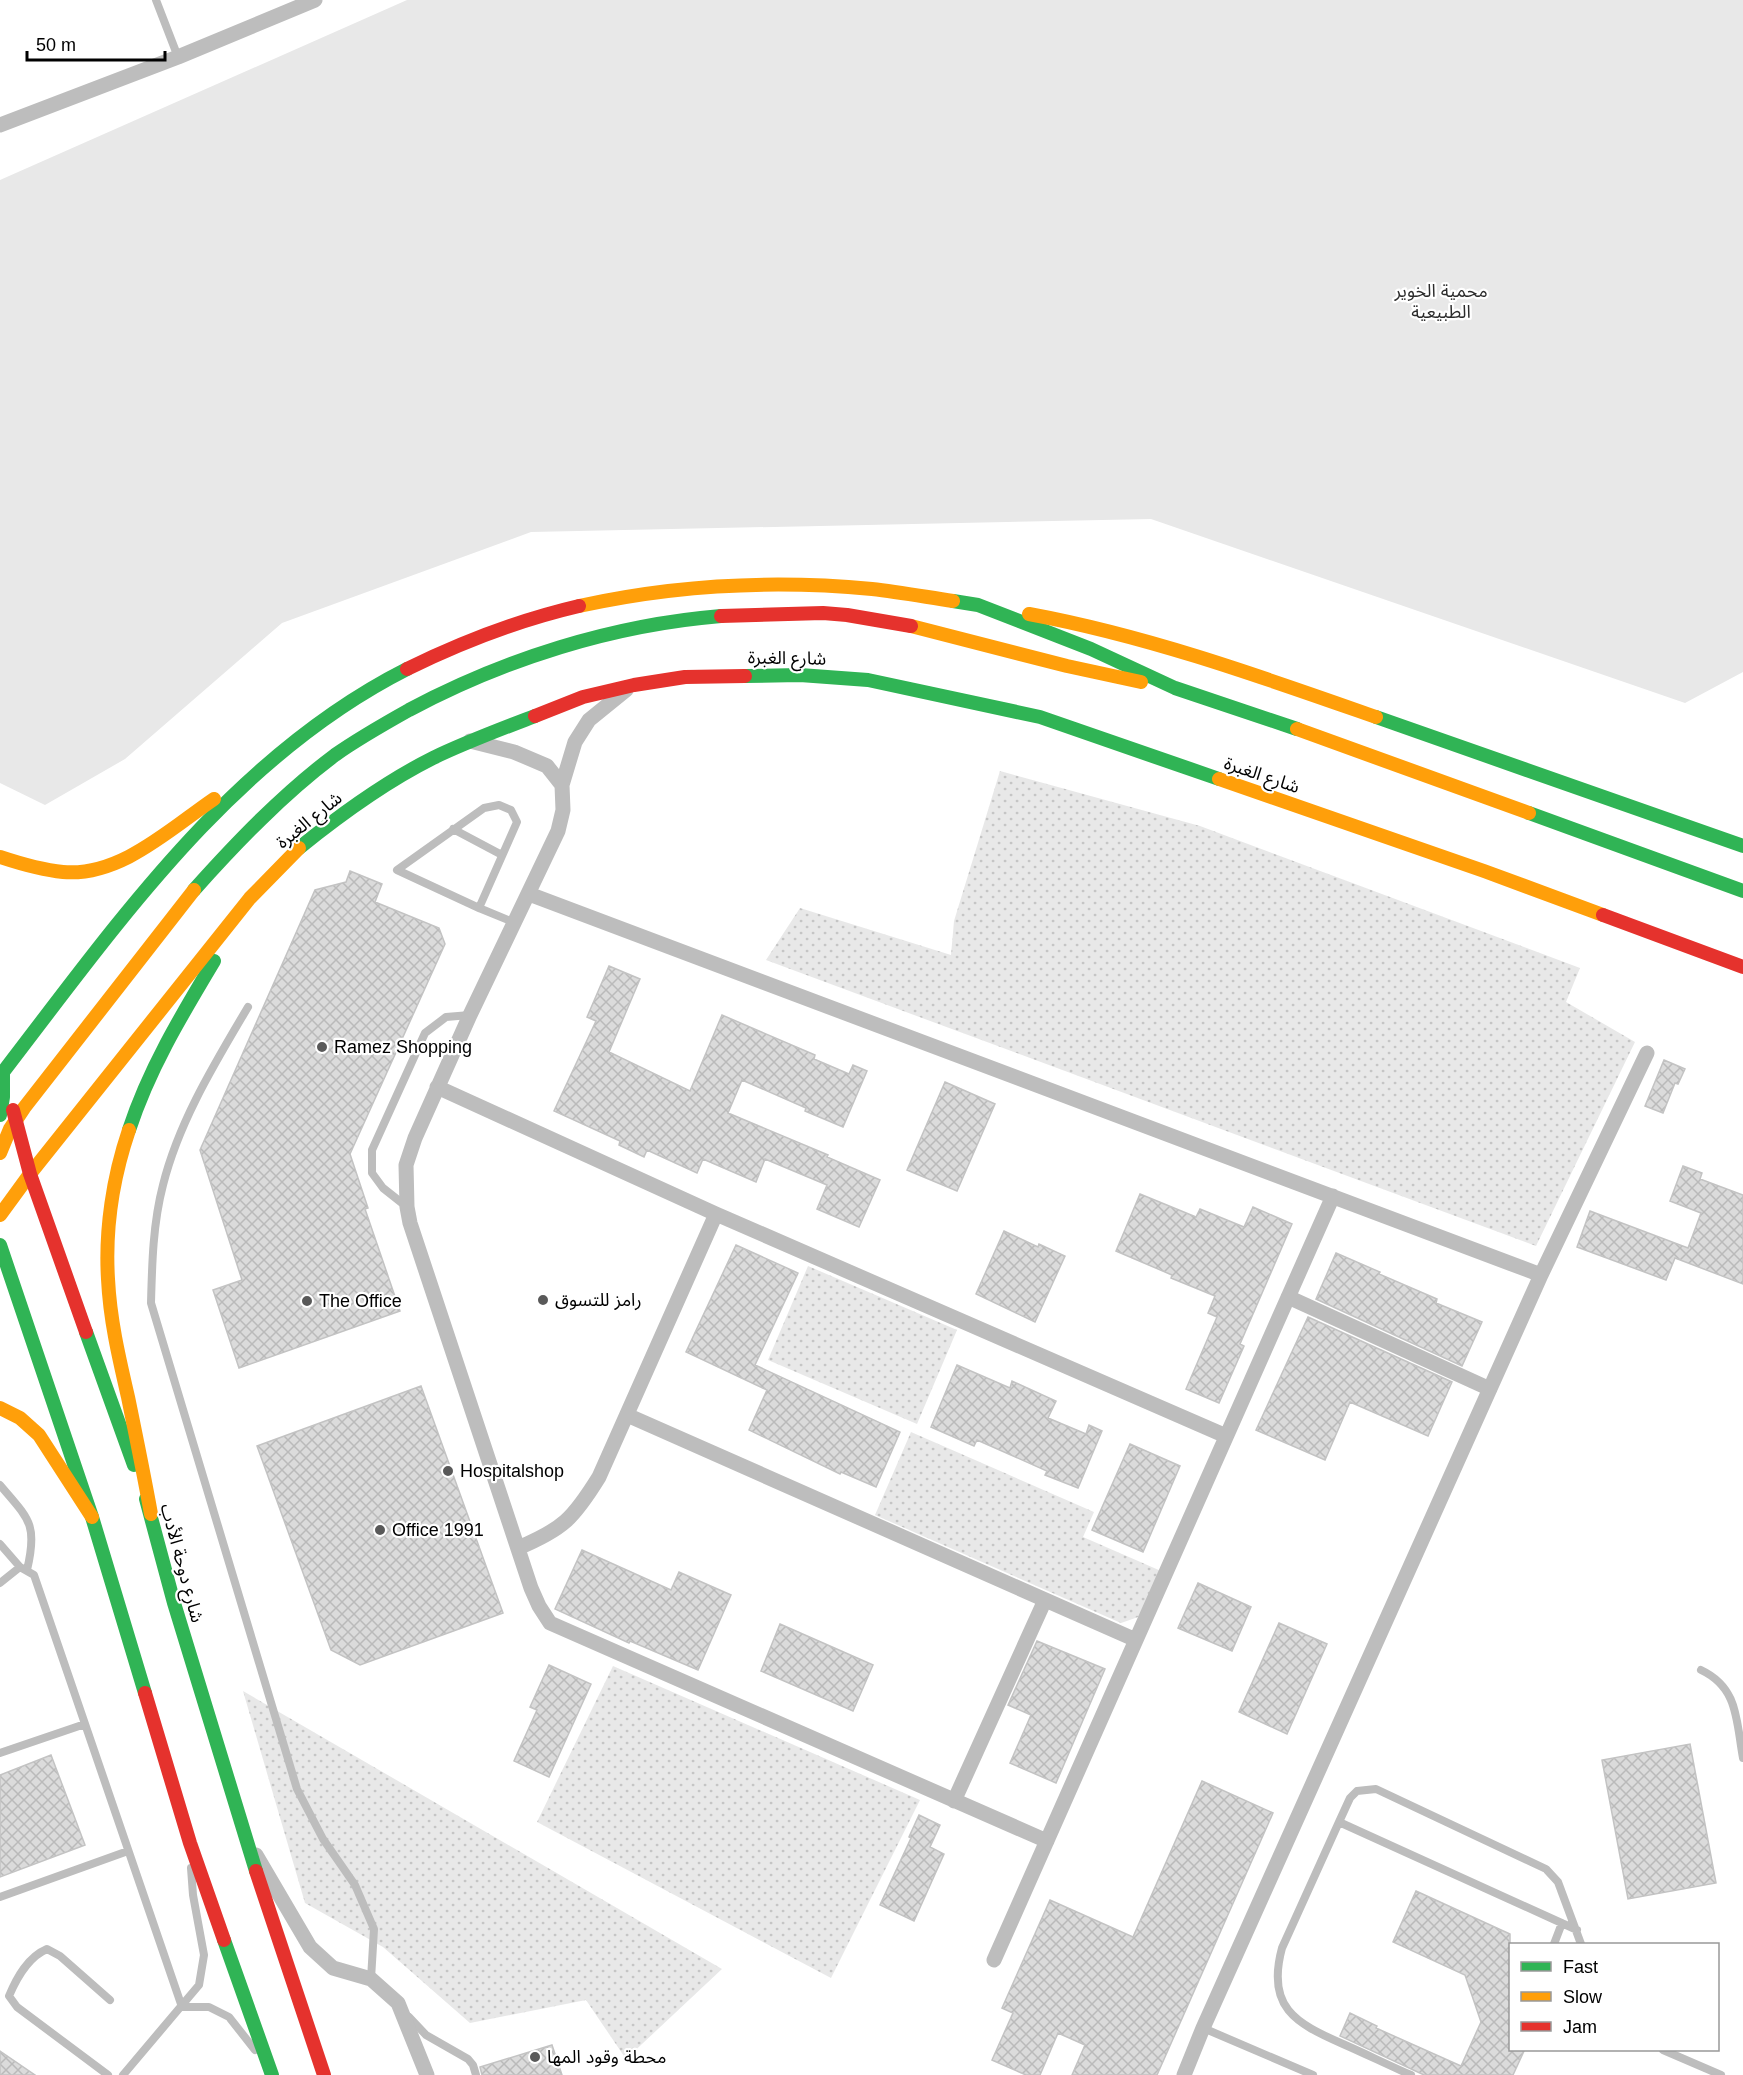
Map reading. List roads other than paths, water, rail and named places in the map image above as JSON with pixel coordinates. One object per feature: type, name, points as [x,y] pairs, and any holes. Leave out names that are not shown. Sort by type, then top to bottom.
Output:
[{"type":"main road","points":[[0,857],[25,867],[47,872],[86,872],[116,864],[139,852],[262,767],[359,696],[454,646],[507,626],[621,597],[748,586],[872,589],[1047,617],[1180,651],[1743,846]]},
{"type":"main road","points":[[978,605],[1091,649],[1175,688],[1287,725],[1743,891]]},
{"type":"main road","points":[[0,1153],[15,1119],[172,916],[211,871],[279,803],[336,755],[398,716],[464,681],[521,659],[587,638],[651,624],[715,616],[757,614],[844,615],[912,626],[1105,675],[1175,688]]},
{"type":"main road","name":"شارع الغبرة","points":[[0,1215],[30,1174],[250,898],[298,849],[331,822],[368,796],[431,759],[470,741],[583,697],[634,685],[685,677],[800,675],[868,680],[1040,717],[1484,871],[1743,967]]},
{"type":"main road","points":[[0,1115],[3,1097],[1,1070],[128,909],[214,812],[262,767]]},
{"type":"main road","points":[[151,1514],[111,1314],[107,1264],[109,1217],[123,1152],[145,1088],[165,1044],[250,898]]},
{"type":"main road","name":"شارع دوحة الأدب","points":[[1,1070],[30,1174],[151,1514],[174,1603],[243,1833],[324,2075]]},
{"type":"main road","points":[[0,1245],[92,1517],[190,1843],[271,2072]]},
{"type":"main road","points":[[0,1408],[20,1418],[39,1435],[92,1517]]},
{"type":"street","points":[[0,125],[178,57],[315,0]]},
{"type":"street","points":[[634,685],[589,720],[575,742],[562,785],[563,810],[558,831],[437,1087],[406,1165],[407,1207],[518,1548],[539,1606],[550,1623],[1047,1841]]},
{"type":"street","points":[[470,741],[514,752],[547,766],[562,785]]},
{"type":"street","points":[[529,894],[1541,1275]]},
{"type":"street","points":[[1184,2075],[1203,2028],[1541,1275],[1647,1053]]},
{"type":"street","points":[[437,1087],[716,1214],[1226,1436]]},
{"type":"street","points":[[994,1960],[1333,1196]]},
{"type":"street","points":[[518,1548],[554,1532],[569,1520],[585,1501],[627,1415],[716,1214]]},
{"type":"street","points":[[1288,1297],[1490,1389]]},
{"type":"street","points":[[627,1415],[1136,1640]]},
{"type":"street","points":[[954,1801],[1045,1600]]},
{"type":"street","points":[[243,1833],[310,1947],[333,1968],[371,1979],[398,2002],[427,2075]]},
{"type":"lane","points":[[156,0],[178,57]]},
{"type":"lane","points":[[479,908],[517,822],[512,810],[499,805],[484,808],[398,870],[479,908],[513,922]]},
{"type":"lane","points":[[453,829],[502,855]]},
{"type":"lane","points":[[248,1007],[186,1118],[163,1185],[152,1257],[151,1304],[297,1789],[322,1839],[355,1885],[374,1929],[371,1979]]},
{"type":"lane","points":[[407,1207],[383,1188],[372,1173],[372,1150],[425,1033],[446,1017],[470,1015]]},
{"type":"lane","points":[[0,1485],[29,1521],[33,1545],[24,1568],[0,1583]]},
{"type":"lane","points":[[0,1544],[34,1575],[182,2007]]},
{"type":"lane","points":[[1701,1670],[1715,1677],[1726,1688],[1732,1702],[1743,1758]]},
{"type":"lane","points":[[0,1753],[85,1724]]},
{"type":"lane","points":[[1411,2075],[1311,2030],[1290,2012],[1277,1986],[1277,1967],[1282,1948],[1350,1798],[1357,1791],[1376,1789],[1385,1792],[1546,1869],[1558,1882],[1581,1943]]},
{"type":"lane","points":[[1339,1822],[1576,1930]]},
{"type":"lane","points":[[123,2075],[199,1984],[204,1955],[193,1894],[190,1843]]},
{"type":"lane","points":[[0,1897],[128,1851]]},
{"type":"lane","points":[[1554,1943],[1562,1923]]},
{"type":"lane","points":[[108,2075],[17,2007],[9,1996],[15,1981],[35,1954],[47,1949],[60,1956],[110,2001]]},
{"type":"lane","points":[[398,2002],[426,2036],[468,2059],[476,2075]]},
{"type":"lane","points":[[182,2007],[209,2007],[229,2017],[271,2072]]},
{"type":"lane","points":[[1203,2028],[1314,2075]]},
{"type":"lane","points":[[1667,2051],[1721,2075]]},
{"type":"place","name":"Ramez Shopping","points":[[322,1047]]},
{"type":"place","name":"رامز للتسوق","points":[[543,1300]]},
{"type":"place","name":"The Office","points":[[307,1301]]},
{"type":"place","name":"Hospitalshop","points":[[448,1471]]},
{"type":"place","name":"Office 1991","points":[[380,1530]]},
{"type":"place","name":"محطة وقود المها","points":[[535,2057]]},
{"type":"park label","name":"محمية الخوير الطبيعية","points":[[1441,301]]}]
